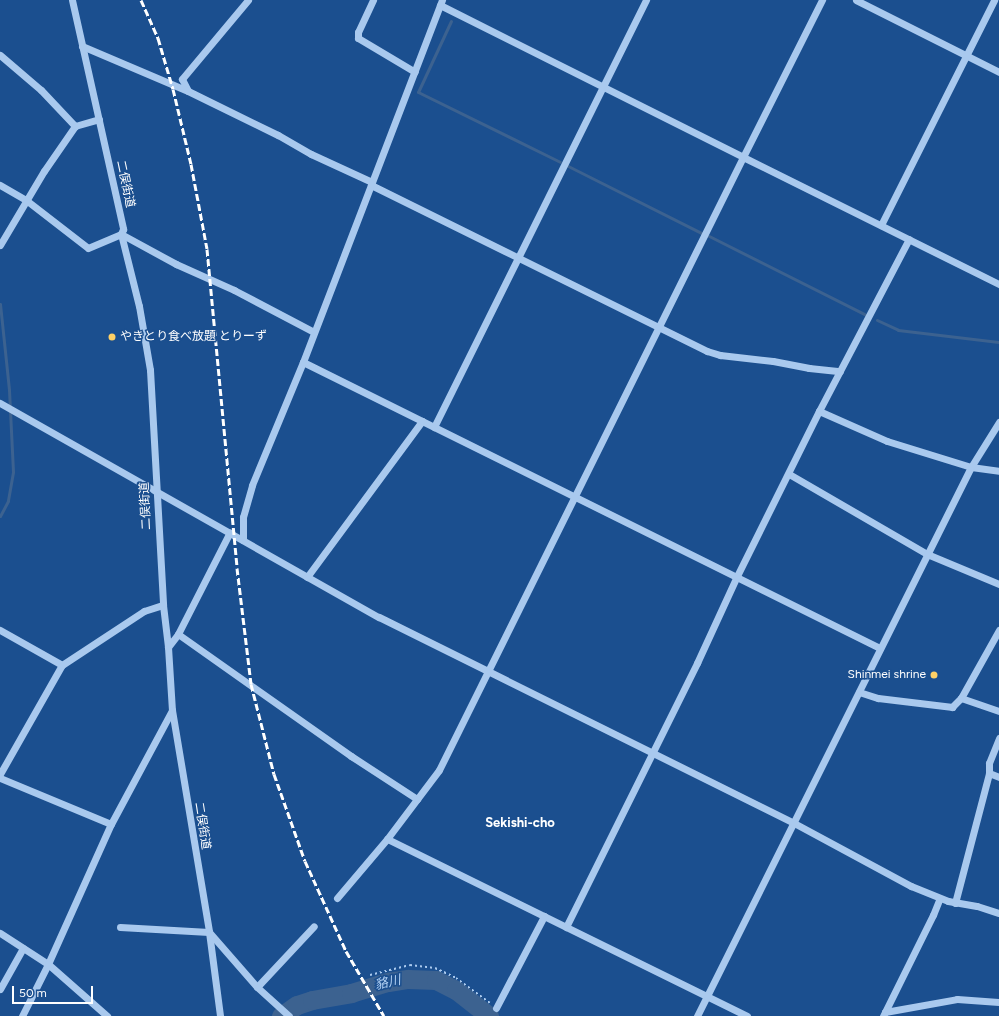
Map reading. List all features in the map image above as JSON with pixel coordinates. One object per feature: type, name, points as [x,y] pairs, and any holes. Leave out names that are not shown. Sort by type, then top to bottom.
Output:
[{"type":"street","name":"二俣街道","points":[[72,0],[123,229],[121,234],[139,306],[150,370],[163,605],[168,647],[172,710],[220,1016]]},
{"type":"street","points":[[188,91],[182,79],[248,0]]},
{"type":"street","points":[[374,0],[358,32],[358,38],[415,72]]},
{"type":"street","points":[[434,427],[646,0]]},
{"type":"street","points":[[337,898],[387,838],[439,770],[822,0]]},
{"type":"street","points":[[856,0],[999,72]]},
{"type":"street","points":[[881,225],[994,0]]},
{"type":"street","points":[[243,540],[243,518],[252,485],[314,332],[441,3],[743,158],[999,284]]},
{"type":"street","points":[[82,46],[188,91],[518,258],[707,351],[720,355],[840,371]]},
{"type":"street","points":[[0,55],[41,90],[75,126]]},
{"type":"street","points":[[0,245],[26,200],[75,126],[99,119]]},
{"type":"street","points":[[0,185],[26,200],[88,248],[121,234],[176,264],[234,290],[314,332]]},
{"type":"street","points":[[566,927],[653,753],[819,411],[908,239]]},
{"type":"street","points":[[302,362],[738,576],[795,607],[880,648]]},
{"type":"street","points":[[1,404],[379,617],[794,823],[911,886],[956,903],[977,906],[999,913]]},
{"type":"street","points":[[819,411],[887,441],[971,467],[999,471]]},
{"type":"street","points":[[308,577],[422,421]]},
{"type":"street","points":[[697,1016],[971,467],[999,422]]},
{"type":"street","points":[[789,474],[927,554],[999,584]]},
{"type":"street","points":[[168,647],[178,634],[230,532]]},
{"type":"street","points":[[0,774],[62,665],[144,611],[163,605]]},
{"type":"street","points":[[0,630],[62,665]]},
{"type":"street","points":[[859,692],[878,698],[952,707],[961,698],[999,630]]},
{"type":"street","points":[[178,634],[351,756],[418,799]]},
{"type":"street","points":[[961,698],[999,711]]},
{"type":"street","points":[[22,1016],[48,964],[111,824],[172,710]]},
{"type":"street","points":[[956,903],[989,773],[989,763],[999,738]]},
{"type":"street","points":[[989,773],[999,778]]},
{"type":"street","points":[[0,778],[111,824]]},
{"type":"street","points":[[387,838],[747,1016]]},
{"type":"street","points":[[884,1014],[940,898]]},
{"type":"street","points":[[496,1008],[544,916]]},
{"type":"street","points":[[257,987],[314,926]]},
{"type":"street","points":[[120,927],[208,932],[257,987],[289,1016]]},
{"type":"street","points":[[0,932],[48,964],[107,1016]]},
{"type":"street","points":[[0,989],[23,948]]},
{"type":"street","points":[[884,1014],[957,999],[999,1002]]},
{"type":"path","points":[[370,975],[410,965],[435,968],[472,988],[496,1008]]},
{"type":"waterway","points":[[451,21],[418,92],[560,162]]},
{"type":"waterway","points":[[568,166],[701,233]]},
{"type":"waterway","points":[[709,236],[864,314]]},
{"type":"waterway","points":[[0,304],[9,390],[13,472],[8,501],[0,516]]},
{"type":"waterway","points":[[877,320],[898,330],[999,342]]},
{"type":"waterway","name":"貉川","points":[[281,1016],[297,1005],[312,1000],[351,993],[388,982],[408,979],[436,980],[456,990],[489,1016]]},
{"type":"railway","points":[[141,0],[158,38],[173,89],[191,164],[207,249],[237,568],[251,684],[274,774],[305,861],[346,951],[384,1016]]},
{"type":"place","name":"やきとり食べ放題 とりーず","points":[[112,337]]},
{"type":"place","name":"Shinmei shrine","points":[[934,675]]},
{"type":"district","name":"Sekishi-cho","points":[[520,823]]}]
